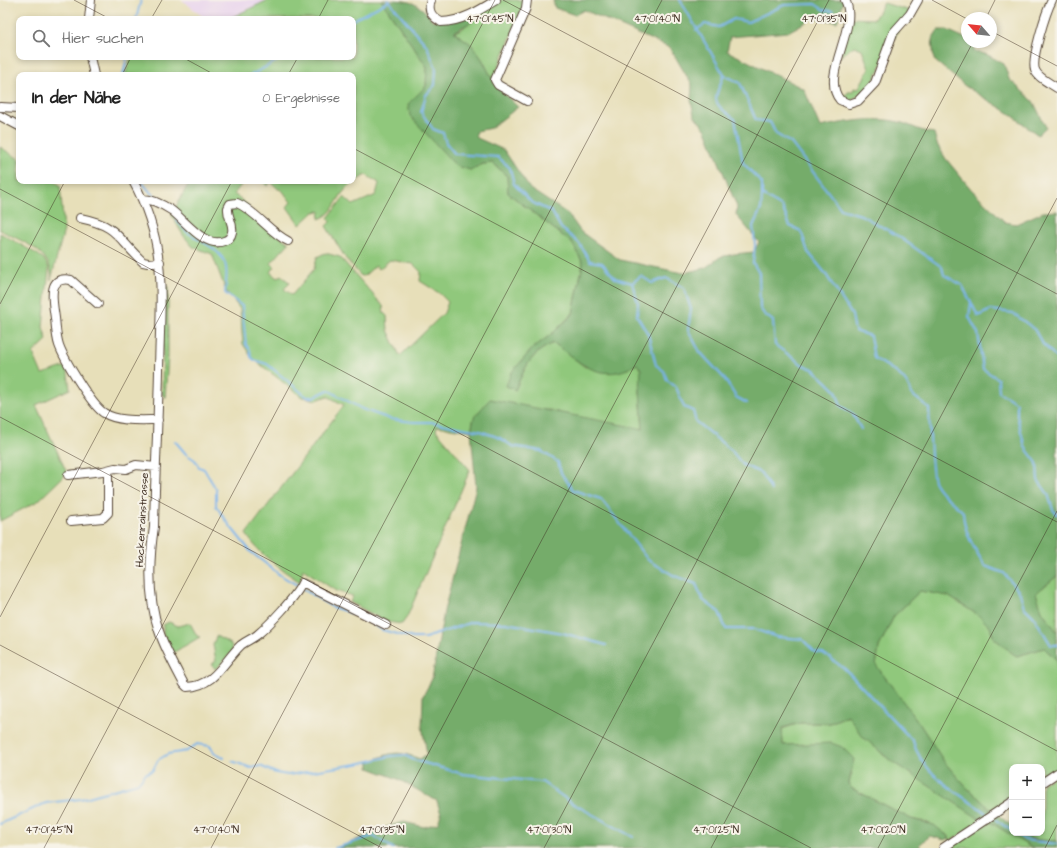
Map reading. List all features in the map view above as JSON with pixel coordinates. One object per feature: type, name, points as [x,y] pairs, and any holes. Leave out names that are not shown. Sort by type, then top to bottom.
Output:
[{"type":"street","points":[[89,16],[91,0]]},
{"type":"street","points":[[431,0],[429,9],[431,15],[441,22],[460,18],[482,9],[496,0]]},
{"type":"street","points":[[527,0],[526,8],[495,80],[498,84],[527,101]]},
{"type":"street","points":[[845,0],[850,12],[837,66],[834,89],[840,100],[849,104],[858,101],[875,83],[893,33],[910,14],[918,0]]},
{"type":"street","points":[[1052,0],[1044,19],[1034,65],[1039,75],[1057,88]]},
{"type":"street","points":[[91,60],[93,72]]},
{"type":"street","points":[[0,107],[16,108]]},
{"type":"street","points":[[0,116],[16,124]]},
{"type":"street","name":"Hackenrainstrasse","points":[[135,184],[143,199],[155,236],[160,262],[162,290],[154,527],[150,550],[154,615],[159,632],[184,684],[187,687],[207,681],[221,670],[241,645],[256,635],[267,625],[302,583],[386,625]]},
{"type":"street","points":[[143,199],[148,199],[168,208],[199,235],[216,243],[227,240],[231,236],[232,225],[228,208],[232,204],[237,203],[246,208],[272,231],[288,241]]},
{"type":"street","points":[[80,218],[103,224],[112,229],[143,262],[148,264],[160,262]]},
{"type":"street","points":[[98,304],[71,280],[61,279],[56,283],[52,296],[59,346],[90,400],[104,414],[125,419],[158,420]]},
{"type":"street","points":[[68,475],[126,469],[136,465],[156,467]]},
{"type":"street","points":[[71,521],[103,518],[108,513],[108,470]]},
{"type":"street","points":[[1045,781],[1057,773]]},
{"type":"street","points":[[942,848],[1009,804]]},
{"type":"shaded area","points":[[182,0],[268,0],[234,16],[202,16]]},
{"type":"green space","points":[[268,0],[381,0],[427,67],[426,86],[408,104],[470,170],[483,164],[493,163],[507,176],[508,193],[572,243],[583,263],[573,313],[554,332],[532,349],[515,390],[529,362],[539,351],[554,343],[585,367],[628,369],[637,364],[642,369],[640,391],[643,429],[574,417],[550,410],[474,417],[471,431],[437,426],[436,430],[470,470],[407,617],[402,624],[387,622],[350,602],[353,596],[336,591],[303,569],[300,582],[264,555],[251,542],[246,534],[344,405],[327,396],[317,400],[302,397],[252,358],[243,344],[240,309],[226,291],[212,254],[193,247],[183,235],[172,216],[172,213],[208,241],[230,239],[229,212],[235,205],[289,243],[271,263],[275,267],[270,272],[277,278],[281,275],[290,283],[284,289],[292,295],[314,269],[317,257],[325,253],[340,257],[383,306],[384,313],[387,316],[388,330],[400,356],[444,313],[448,302],[439,293],[420,281],[421,272],[413,264],[390,260],[379,269],[376,265],[364,276],[361,276],[346,259],[326,226],[331,221],[328,218],[344,197],[353,205],[376,195],[379,183],[366,175],[356,181],[356,72],[126,72],[130,60],[356,60],[356,16],[234,16]]},
{"type":"green space","points":[[381,0],[398,0],[417,5],[428,14],[433,21],[481,12],[478,18],[454,32],[471,44],[482,59],[496,86],[518,107],[491,128],[477,131],[475,137],[504,150],[530,189],[568,214],[581,232],[620,260],[683,273],[705,268],[720,257],[754,252],[759,242],[736,215],[737,207],[706,130],[694,115],[691,100],[692,85],[670,48],[584,10],[575,15],[555,8],[553,0],[844,0],[837,22],[813,18],[788,32],[730,37],[727,51],[804,89],[820,127],[849,122],[889,120],[934,133],[937,144],[946,159],[971,189],[1005,222],[1016,224],[1043,212],[1057,211],[1057,576],[1036,593],[1042,611],[1057,632],[1057,660],[1044,648],[1017,656],[994,638],[990,627],[978,615],[948,596],[920,591],[894,616],[879,647],[876,665],[919,723],[945,763],[966,787],[994,812],[983,820],[978,818],[891,761],[861,735],[848,715],[830,723],[800,723],[782,728],[783,745],[831,743],[842,747],[854,759],[849,783],[851,788],[911,819],[934,825],[950,838],[944,840],[930,836],[919,845],[921,848],[338,848],[386,827],[404,822],[424,827],[438,823],[441,814],[437,801],[398,779],[369,768],[369,762],[394,753],[405,754],[420,759],[427,754],[422,726],[423,696],[432,679],[444,611],[476,487],[471,431],[474,417],[490,399],[643,429],[640,391],[641,369],[637,364],[625,370],[613,373],[603,372],[592,369],[583,364],[554,343],[539,351],[529,362],[515,390],[506,386],[511,373],[532,349],[554,332],[573,314],[583,263],[572,243],[508,193],[507,176],[493,163],[483,164],[470,170],[456,166],[410,116],[408,104],[426,86],[427,67]]},
{"type":"green space","points":[[500,0],[525,0],[525,2],[493,80],[482,59],[471,44],[454,32],[462,29],[481,12]]},
{"type":"green space","points":[[884,3],[910,11],[902,22],[872,84],[850,102],[837,94],[846,95],[848,92],[853,92],[854,88],[858,89],[869,69],[862,49],[854,46],[841,56],[850,18],[874,19]]},
{"type":"green space","points":[[938,30],[947,30],[961,36],[961,48],[973,48],[975,51],[988,55],[1004,64],[1009,79],[1033,101],[1046,127],[1038,135],[1009,113],[965,86],[934,60],[932,39]]},
{"type":"green space","points":[[0,147],[16,157],[16,184],[60,185],[64,230],[51,280],[51,270],[42,255],[27,243],[0,230]]},
{"type":"green space","points":[[188,184],[242,184],[234,194],[250,207],[230,203],[231,230],[224,240],[206,237],[174,210]]},
{"type":"green space","points":[[273,184],[352,184],[342,194],[328,214],[319,219],[320,211],[314,212],[300,225],[287,207],[291,202],[282,190],[278,189]]},
{"type":"green space","points":[[0,233],[44,259],[49,268],[43,327],[47,340],[33,353],[42,374],[67,366],[70,389],[36,405],[67,473],[38,501],[0,521]]},
{"type":"green space","points":[[164,286],[168,287],[168,357],[165,398],[162,394]]},
{"type":"green space","points":[[1057,576],[1057,632],[1042,611],[1036,593]]},
{"type":"green space","points":[[920,591],[948,596],[978,615],[990,627],[994,638],[1017,656],[1044,648],[1057,660],[1057,771],[1045,778],[1045,764],[1009,764],[1009,802],[994,812],[966,787],[945,763],[919,723],[876,666],[879,647],[894,616]]},
{"type":"green space","points":[[169,622],[178,626],[190,623],[197,636],[200,637],[171,654],[163,638],[163,625]]},
{"type":"green space","points":[[216,636],[231,644],[233,651],[216,669],[211,665],[216,661],[213,645]]},
{"type":"green space","points":[[849,715],[861,735],[891,761],[983,820],[950,841],[949,836],[926,822],[911,819],[851,788],[849,783],[852,773],[803,745],[783,745],[782,729],[800,723],[830,723]]},
{"type":"green space","points":[[1057,775],[1057,841],[1034,839],[1025,836],[1045,836],[1045,782]]},
{"type":"green space","points":[[997,814],[1009,824],[1009,834],[987,820]]},
{"type":"green space","points":[[987,820],[1009,834],[1009,836],[1013,836],[1032,848],[945,848]]},
{"type":"green space","points":[[1013,836],[1026,836],[1034,840],[1057,841],[1057,848],[1032,848]]},
{"type":"waterway","points":[[137,16],[141,0]]},
{"type":"waterway","points":[[388,0],[427,46],[436,69],[435,85],[426,95],[421,112],[433,129],[443,133],[446,143],[455,154],[498,157],[510,168],[514,184],[531,202],[552,212],[561,228],[579,243],[590,261],[602,263],[615,278],[632,283]]},
{"type":"waterway","points":[[680,0],[724,75],[740,83],[756,120],[770,122],[776,134],[791,143],[841,209],[861,215],[898,236],[942,267],[944,275],[962,285],[978,316],[991,310],[1013,313],[1034,329],[1042,343],[1057,358]]},
{"type":"waterway","points":[[356,18],[389,1]]},
{"type":"waterway","points":[[696,30],[705,24],[719,27],[734,19],[748,22],[784,5],[815,4],[824,10],[833,11]]},
{"type":"waterway","points":[[124,72],[126,60]]},
{"type":"waterway","points":[[256,72],[278,60]]},
{"type":"waterway","points":[[724,75],[716,96],[716,101],[722,109],[735,119],[743,163],[762,183],[762,195],[782,207],[790,226],[801,231],[808,252],[825,273],[852,315],[855,331],[870,336],[874,358],[902,377],[911,394],[929,408],[931,460],[935,483],[944,495],[963,512],[965,527],[973,547],[985,566],[1004,573],[1020,593],[1024,607],[1034,617],[1051,645],[1057,645]]},
{"type":"waterway","points":[[144,184],[151,193],[167,204]]},
{"type":"waterway","points":[[762,196],[761,209],[753,226],[755,245],[753,263],[759,273],[760,308],[764,314],[773,321],[775,345],[803,365],[813,369],[827,382],[836,391],[841,406],[852,413],[861,429]]},
{"type":"waterway","points":[[176,219],[187,232],[199,240]]},
{"type":"waterway","points":[[203,242],[218,252],[225,263],[225,293],[242,306],[246,345],[250,350],[251,357],[254,360],[267,364],[307,397],[314,397],[328,390],[362,409],[390,419],[413,422],[431,422],[480,431],[500,438],[512,446],[541,451],[558,462],[561,473],[573,490],[601,499],[648,560],[673,575],[696,584],[703,600],[719,612],[726,629],[754,629],[777,637],[802,639],[815,652],[823,653],[845,669],[913,741],[924,764],[953,790],[986,813]]},
{"type":"waterway","points":[[632,283],[641,276],[652,283],[666,278],[684,288],[691,309],[688,330],[700,352],[724,378],[736,397],[747,403]]},
{"type":"waterway","points":[[632,283],[638,303],[637,316],[648,334],[656,365],[664,371],[667,380],[676,387],[684,407],[693,411],[696,422],[731,450],[743,465],[761,473],[771,490]]},
{"type":"waterway","points":[[971,303],[969,317],[978,333],[983,369],[998,379],[999,392],[1017,403],[1017,416],[1025,447],[1037,463],[1038,480],[1048,494],[1053,510],[1057,514]]},
{"type":"waterway","points":[[175,441],[186,454],[195,460],[199,467],[204,469],[216,489],[216,506],[251,552],[280,575],[297,585]]},
{"type":"waterway","points":[[303,589],[332,607],[354,614]]},
{"type":"waterway","points":[[369,621],[382,630],[413,638],[425,638],[472,622],[506,623],[563,633],[606,645]]},
{"type":"waterway","points":[[0,824],[46,803],[81,799],[138,783],[145,774],[153,770],[158,760],[168,754],[187,751],[197,744],[210,746],[214,753],[224,758]]},
{"type":"waterway","points":[[232,761],[251,768],[260,766],[276,773],[288,775],[357,764],[391,756],[404,755],[414,760],[463,774],[542,782],[572,803],[633,837]]},
{"type":"waterway","points":[[996,820],[1009,829]]},
{"type":"waterway","points":[[335,848],[373,836],[393,848]]},
{"type":"waterway","points":[[1019,836],[1025,840],[1057,844]]}]
